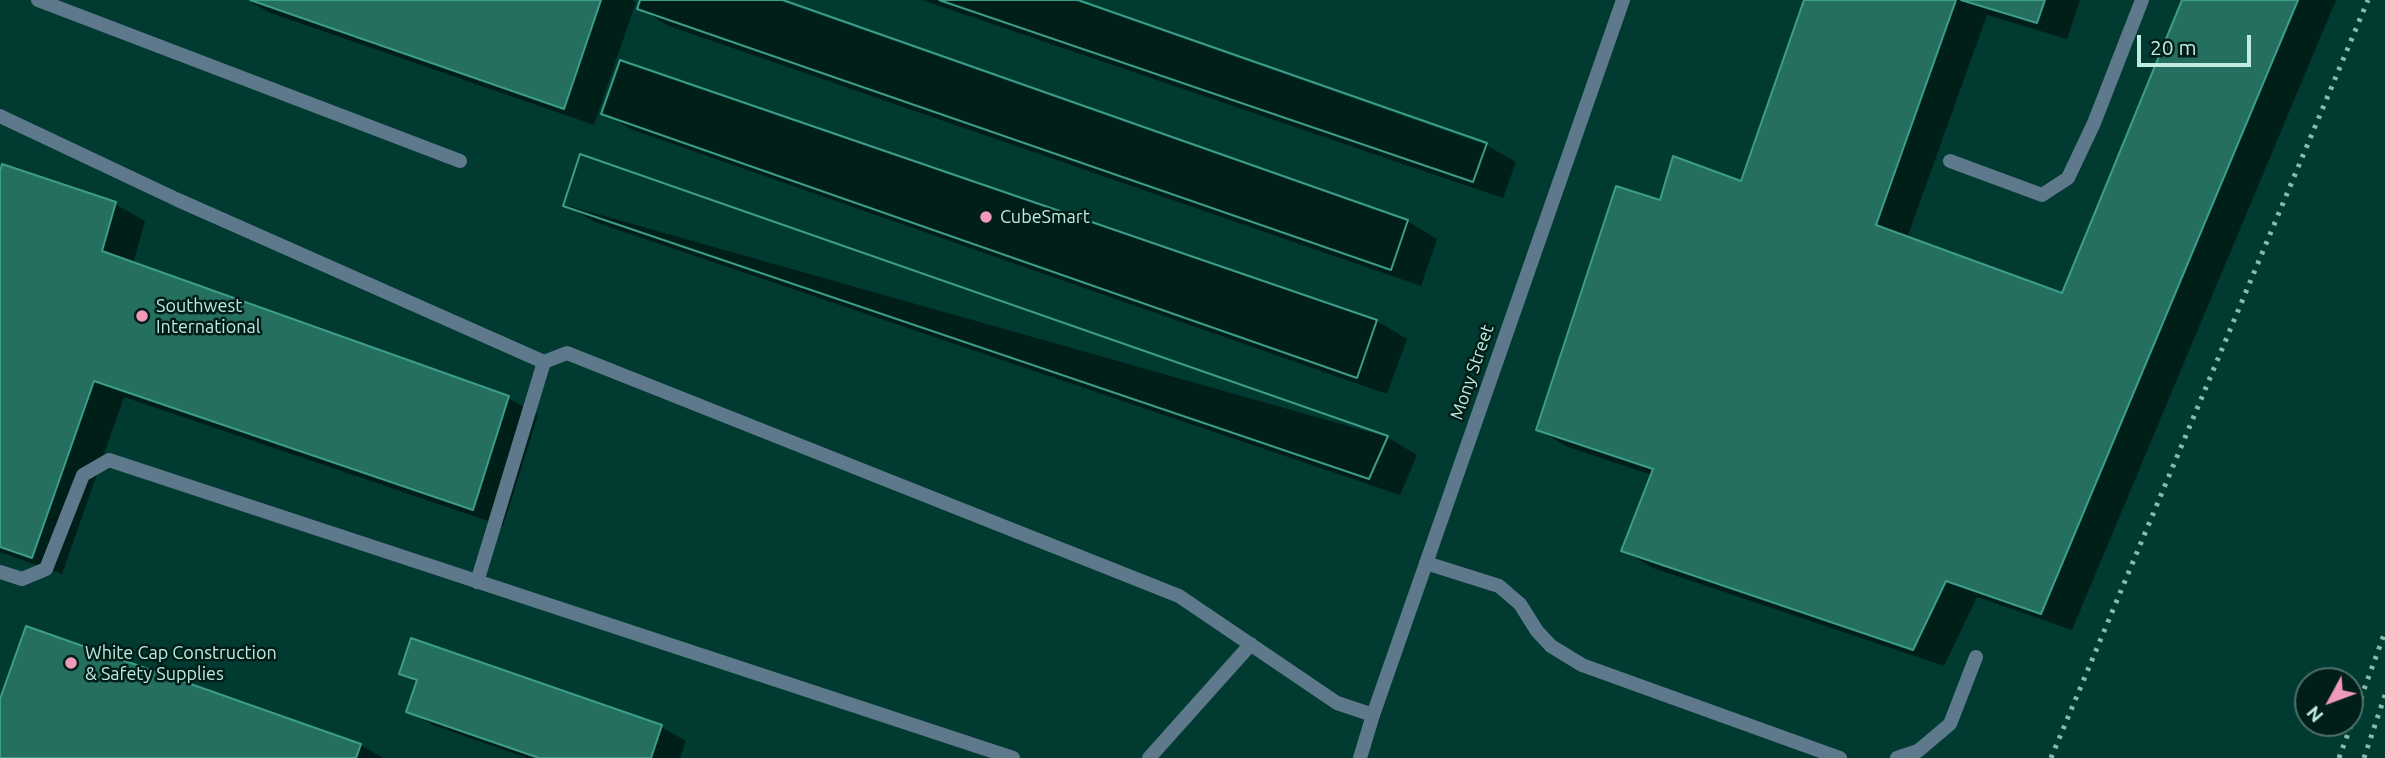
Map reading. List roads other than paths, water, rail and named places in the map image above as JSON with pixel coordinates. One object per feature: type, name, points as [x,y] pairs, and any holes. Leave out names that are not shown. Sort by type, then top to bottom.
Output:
[{"type":"street","points":[[38,0],[460,161]]},
{"type":"street","name":"Mony Street","points":[[1360,758],[1623,0]]},
{"type":"street","points":[[1950,161],[2042,195],[2068,178],[2094,123],[2142,0]]},
{"type":"street","points":[[0,116],[178,200],[544,362],[567,353],[1179,596],[1337,703],[1373,715]]},
{"type":"street","points":[[477,582],[544,362]]},
{"type":"street","points":[[0,572],[22,579],[46,569],[83,475],[108,460],[1013,758]]},
{"type":"street","points":[[1426,563],[1499,586],[1520,604],[1537,631],[1551,646],[1582,665],[1840,758]]},
{"type":"street","points":[[1149,758],[1251,644]]},
{"type":"street","points":[[1897,758],[1918,751],[1950,724],[1976,657]]},
{"type":"railway","points":[[2051,758],[2368,0]]},
{"type":"railway","points":[[2339,758],[2385,632]]},
{"type":"railway","points":[[2364,758],[2385,695]]},
{"type":"place","name":"CubeSmart","points":[[986,217]]},
{"type":"place","name":"Southwest International","points":[[142,316]]},
{"type":"place","name":"White Cap Construction & Safety Supplies","points":[[71,663]]}]
